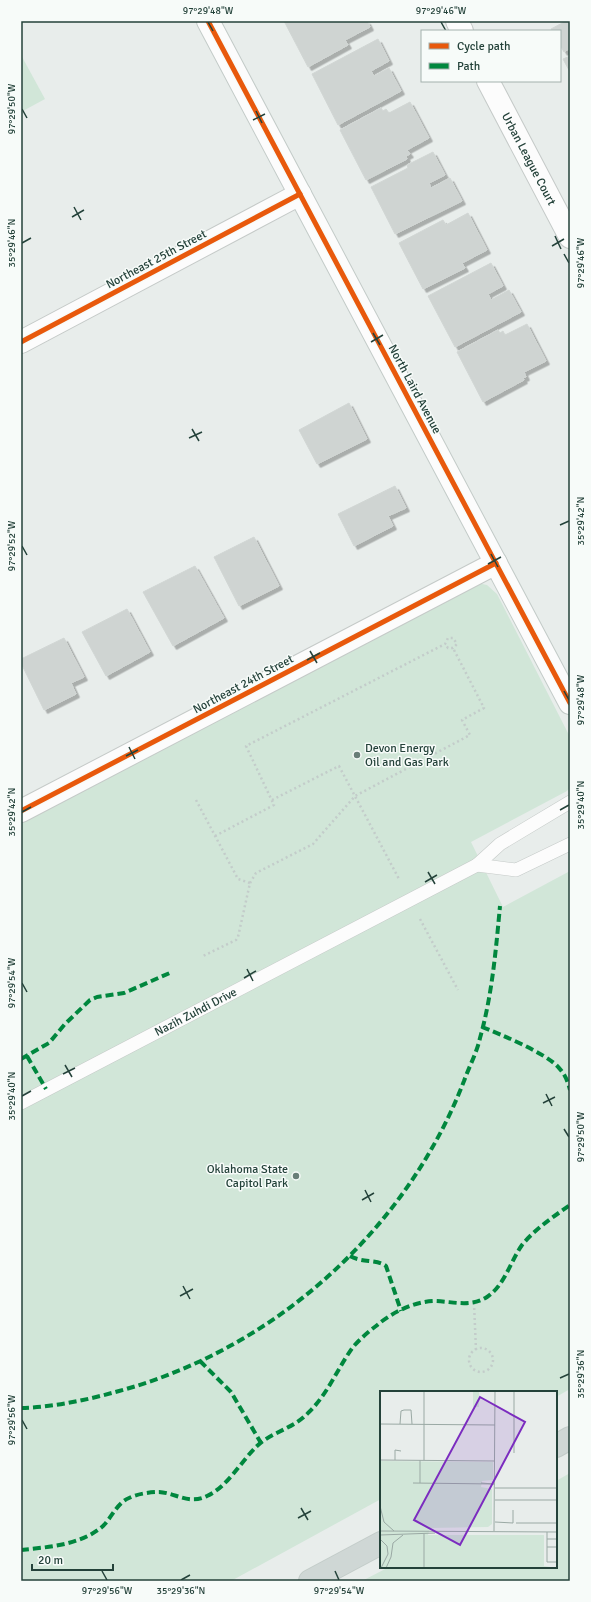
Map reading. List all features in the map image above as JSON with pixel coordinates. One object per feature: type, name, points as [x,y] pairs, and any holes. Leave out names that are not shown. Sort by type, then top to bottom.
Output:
[{"type":"main road","points":[[557,1445],[570,1438]]},
{"type":"main road","points":[[312,1580],[380,1544]]},
{"type":"street","name":"North Laird Avenue","points":[[208,21],[570,703]]},
{"type":"street","points":[[457,21],[462,30]]},
{"type":"street","name":"Urban League Court","points":[[489,82],[570,237]]},
{"type":"street","name":"Northeast 25th Street","points":[[21,342],[300,194]]},
{"type":"street","name":"Northeast 24th Street","points":[[21,811],[496,563]]},
{"type":"lane","name":"Nazih Zuhdi Drive","points":[[21,1103],[477,865],[500,844],[570,802]]},
{"type":"lane","points":[[477,865],[516,870],[570,844]]},
{"type":"path","points":[[215,836],[274,805],[246,746],[445,644],[448,638],[453,638],[456,644],[453,648]]},
{"type":"path","points":[[445,644],[448,648],[453,648]]},
{"type":"path","points":[[201,958],[236,940],[240,933],[250,883],[256,873],[313,844],[355,796],[470,735],[462,720],[484,708],[453,648]]},
{"type":"path","points":[[272,800],[339,766],[400,879]]},
{"type":"path","points":[[196,800],[238,879],[250,883]]},
{"type":"path","points":[[419,916],[458,990]]},
{"type":"path","points":[[474,1302],[476,1350],[470,1356],[470,1364],[472,1368],[479,1372],[487,1371],[493,1362],[492,1354],[483,1349],[476,1350]]},
{"type":"green space","points":[[21,55],[45,99],[21,112]]},
{"type":"green space","name":"Oklahoma State Capitol Park","points":[[477,583],[487,585],[497,594],[570,737],[570,787],[567,791],[471,842],[503,907],[570,871],[570,1389],[557,1396],[557,1391],[380,1391],[380,1500],[231,1581],[21,1581],[21,820]]},
{"type":"green space","points":[[570,1473],[570,1581],[362,1581],[387,1568],[557,1568],[557,1480]]},
{"type":"building","points":[[284,21],[367,21],[370,27],[345,40],[348,45],[308,67]]},
{"type":"building","points":[[566,21],[570,21],[570,48],[564,52],[561,47],[561,30],[551,29]]},
{"type":"building","points":[[378,39],[389,61],[371,71],[374,76],[389,68],[401,91],[338,125],[312,74]]},
{"type":"building","points":[[570,56],[570,72],[563,59]]},
{"type":"building","points":[[410,102],[429,138],[407,150],[410,154],[406,156],[407,159],[366,180],[340,130],[381,108],[383,111],[386,109],[389,113]]},
{"type":"building","points":[[433,152],[445,175],[429,183],[431,188],[450,178],[462,201],[395,234],[371,187],[408,168],[407,165]]},
{"type":"building","points":[[468,213],[487,250],[462,263],[465,268],[423,289],[399,243],[443,220],[446,225]]},
{"type":"building","points":[[491,263],[503,286],[488,294],[491,300],[509,290],[521,312],[455,347],[428,296]]},
{"type":"building","points":[[527,324],[546,361],[524,372],[526,377],[523,378],[524,380],[483,402],[457,352],[498,330],[500,333],[503,331],[505,335]]},
{"type":"building","points":[[349,403],[367,439],[317,464],[299,430]]},
{"type":"building","points":[[395,486],[406,508],[388,516],[393,526],[354,546],[338,514]]},
{"type":"building","points":[[254,537],[279,586],[239,606],[214,557]]},
{"type":"building","points":[[195,566],[224,618],[173,646],[143,592]]},
{"type":"building","points":[[127,609],[150,652],[106,676],[82,632]]},
{"type":"building","points":[[64,638],[84,677],[71,683],[76,694],[44,710],[21,663],[21,659]]},
{"type":"marked path","points":[[21,1408],[70,1402],[119,1391],[176,1372],[230,1346],[281,1314],[328,1276],[370,1234],[407,1187],[439,1136],[475,1054],[479,1043],[491,989],[500,906]]},
{"type":"marked path","points":[[21,1059],[49,1043],[65,1024],[90,1000],[97,997],[124,993],[172,972]]},
{"type":"marked path","points":[[482,1027],[500,1034],[545,1057],[565,1075],[570,1090]]},
{"type":"marked path","points":[[27,1056],[46,1089]]},
{"type":"marked path","points":[[21,1550],[64,1544],[85,1537],[103,1526],[121,1503],[136,1495],[159,1492],[194,1499],[207,1496],[214,1492],[227,1481],[256,1447],[268,1438],[296,1423],[315,1406],[327,1390],[353,1347],[373,1328],[395,1313],[410,1306],[433,1301],[467,1303],[487,1297],[503,1280],[522,1245],[527,1239],[544,1224],[570,1205]]},
{"type":"marked path","points":[[350,1256],[359,1260],[378,1262],[386,1266],[401,1311]]},
{"type":"marked path","points":[[200,1361],[231,1392],[261,1443]]},
{"type":"cycle path","points":[[208,21],[570,703]]},
{"type":"cycle path","points":[[21,342],[300,194]]},
{"type":"cycle path","points":[[21,811],[496,563]]},
{"type":"place","name":"Devon Energy Oil and Gas Park","points":[[357,755]]},
{"type":"place","name":"Oklahoma State Capitol Park","points":[[296,1176]]}]
